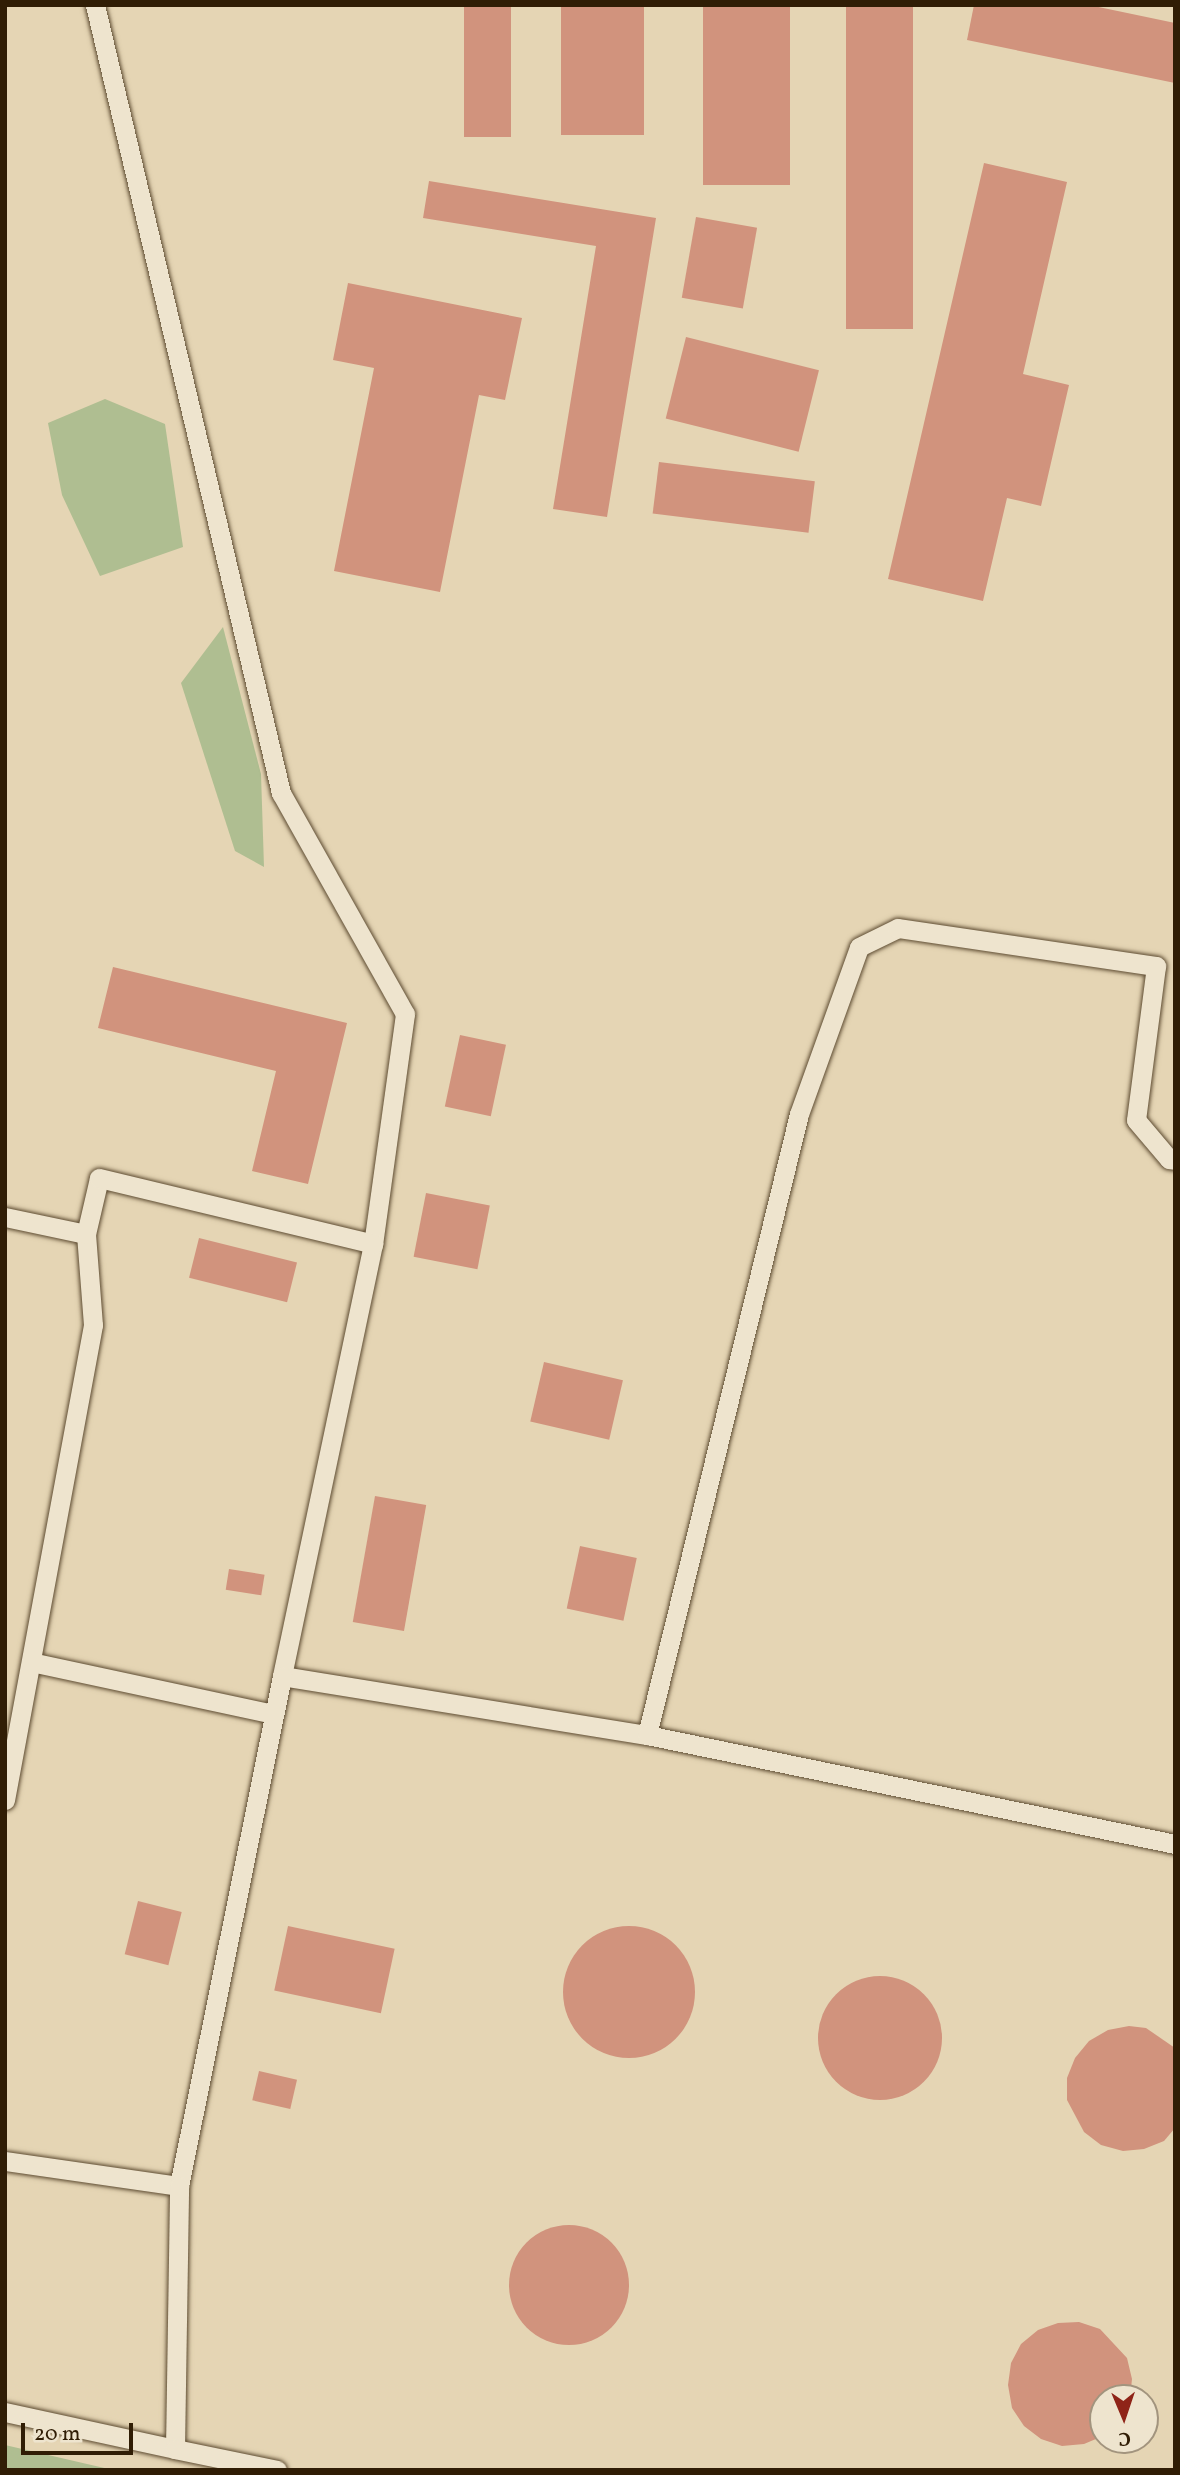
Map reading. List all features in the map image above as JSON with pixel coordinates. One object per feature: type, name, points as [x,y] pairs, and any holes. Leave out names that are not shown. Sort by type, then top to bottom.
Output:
[{"type":"lane","points":[[95,5],[281,793],[405,1014],[373,1244],[273,1714],[179,2186],[175,2449]]},
{"type":"lane","points":[[647,1735],[799,1114],[859,947],[898,928],[1156,966],[1136,1120],[1169,1159],[1175,1160]]},
{"type":"lane","points":[[5,1800],[93,1325],[86,1234],[99,1178],[373,1244]]},
{"type":"lane","points":[[5,1217],[86,1234]]},
{"type":"lane","points":[[31,1662],[273,1714]]},
{"type":"lane","points":[[282,1676],[647,1735],[1175,1844]]},
{"type":"lane","points":[[5,2161],[179,2186]]},
{"type":"lane","points":[[5,2412],[276,2470]]},
{"type":"green space","points":[[105,399],[165,424],[183,547],[100,576],[62,495],[48,423]]},
{"type":"green space","points":[[223,627],[261,774],[264,867],[235,851],[181,683]]},
{"type":"green space","points":[[5,2445],[113,2470],[5,2470]]},
{"type":"building","points":[[464,5],[511,5],[511,137],[464,137]]},
{"type":"building","points":[[561,5],[644,5],[644,135],[561,135]]},
{"type":"building","points":[[703,5],[790,5],[790,185],[703,185]]},
{"type":"building","points":[[846,5],[913,5],[913,329],[846,329]]},
{"type":"building","points":[[974,5],[1089,5],[1175,23],[1175,83],[967,40]]},
{"type":"building","points":[[984,163],[1067,182],[1023,374],[1069,385],[1041,506],[1007,498],[983,601],[888,579]]},
{"type":"building","points":[[429,181],[656,218],[607,517],[553,509],[596,246],[423,218]]},
{"type":"building","points":[[696,217],[757,228],[743,309],[682,298]]},
{"type":"building","points":[[348,283],[522,318],[505,400],[479,395],[440,592],[334,571],[374,368],[333,360]]},
{"type":"building","points":[[686,337],[819,370],[799,452],[666,419]]},
{"type":"building","points":[[659,462],[815,481],[808,533],[653,514]]},
{"type":"building","points":[[113,967],[347,1023],[308,1184],[252,1171],[276,1071],[98,1028]]},
{"type":"building","points":[[460,1035],[506,1045],[491,1116],[445,1106]]},
{"type":"building","points":[[426,1193],[490,1205],[477,1269],[414,1257]]},
{"type":"building","points":[[199,1238],[297,1262],[287,1302],[189,1278]]},
{"type":"building","points":[[544,1362],[623,1380],[609,1440],[530,1421]]},
{"type":"building","points":[[375,1496],[426,1505],[404,1631],[353,1622]]},
{"type":"building","points":[[580,1546],[637,1558],[623,1621],[567,1609]]},
{"type":"building","points":[[229,1569],[265,1575],[261,1595],[226,1590]]},
{"type":"building","points":[[138,1901],[182,1912],[168,1965],[125,1954]]},
{"type":"building","points":[[288,1926],[395,1949],[381,2013],[274,1991]]},
{"type":"building","points":[[629,1926],[654,1931],[675,1946],[690,1967],[695,1992],[690,2017],[675,2038],[654,2053],[629,2058],[604,2053],[583,2038],[568,2017],[563,1992],[568,1967],[583,1946],[604,1931]]},
{"type":"building","points":[[880,1976],[904,1981],[924,1994],[937,2014],[942,2038],[937,2062],[924,2082],[904,2095],[880,2100],[856,2095],[836,2082],[823,2062],[818,2038],[823,2014],[836,1994],[856,1981]]},
{"type":"building","points":[[1129,2026],[1146,2028],[1175,2048],[1175,2128],[1164,2141],[1144,2149],[1123,2151],[1101,2145],[1084,2132],[1067,2100],[1067,2078],[1075,2058],[1089,2041],[1108,2030]]},
{"type":"building","points":[[259,2071],[297,2080],[290,2109],[252,2100]]},
{"type":"building","points":[[569,2225],[592,2230],[611,2243],[624,2262],[629,2285],[624,2308],[611,2327],[592,2340],[569,2345],[546,2340],[527,2327],[514,2308],[509,2285],[514,2262],[527,2243],[546,2230]]},
{"type":"building","points":[[1079,2322],[1100,2329],[1127,2358],[1132,2379],[1131,2384],[1089,2384],[1089,2442],[1084,2444],[1062,2446],[1041,2439],[1024,2426],[1012,2408],[1008,2385],[1011,2363],[1021,2344],[1038,2330],[1058,2323]]}]
